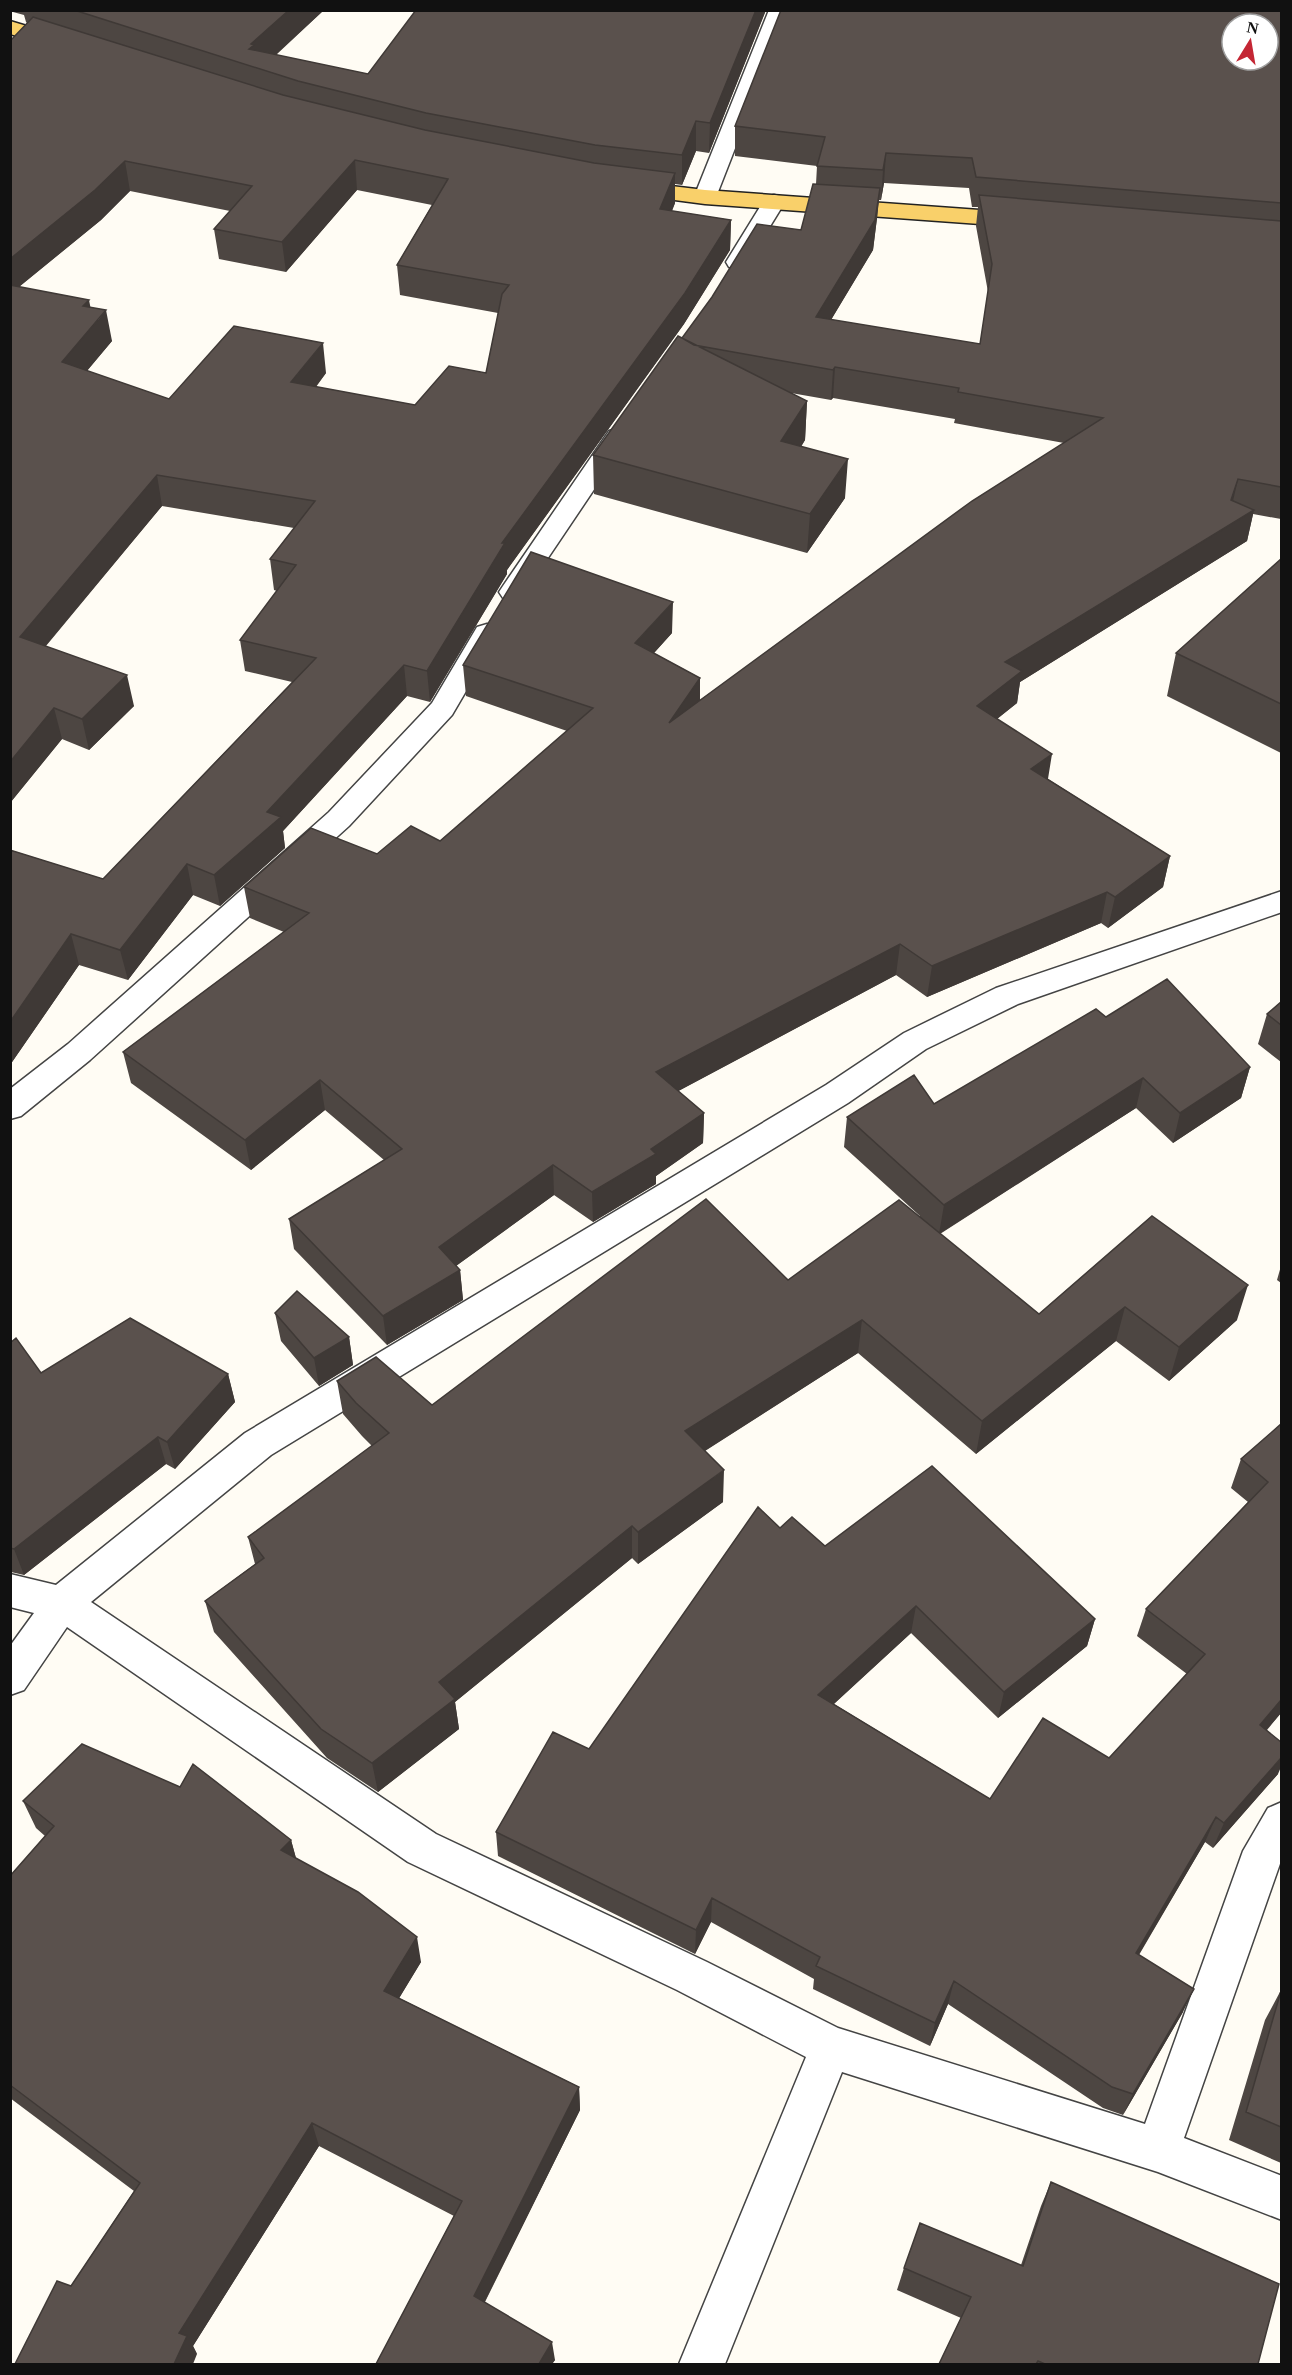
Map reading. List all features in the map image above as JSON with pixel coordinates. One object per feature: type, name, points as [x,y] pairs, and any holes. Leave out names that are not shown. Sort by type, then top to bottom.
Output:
[{"type":"main road","points":[[10,27],[87,51]]},
{"type":"main road","points":[[606,186],[705,197],[1042,222]]},
{"type":"street","points":[[705,197],[779,10]]},
{"type":"street","points":[[721,288],[774,202]]},
{"type":"street","points":[[13,1103],[79,1052],[339,819],[442,709],[528,565],[632,417]]},
{"type":"street","points":[[10,1678],[63,1603],[258,1444],[837,1094],[915,1041],[1007,996],[1281,901]]},
{"type":"street","points":[[10,1590],[63,1603],[422,1848],[692,1976],[831,2047],[1158,2150],[1281,2198]]},
{"type":"street","points":[[1158,2150],[1263,1851],[1281,1821]]},
{"type":"street","points":[[702,2364],[831,2047]]},
{"type":"building","points":[[74,10],[289,10],[251,44],[254,45],[249,49],[368,74],[416,10],[756,10],[710,123],[696,121],[682,155],[595,145],[426,113],[298,81]]},
{"type":"building","points":[[781,10],[1281,10],[1281,203],[976,177],[972,158],[886,153],[883,170],[817,166],[825,137],[735,126]]},
{"type":"building","points":[[33,17],[283,95],[425,130],[594,163],[675,173],[660,209],[731,220],[685,293],[502,543],[505,543],[427,671],[404,665],[267,812],[281,817],[214,875],[187,864],[120,950],[71,934],[10,1022],[10,850],[103,879],[316,658],[240,640],[296,565],[270,559],[315,501],[157,475],[20,637],[127,675],[82,719],[54,708],[10,762],[10,285],[89,300],[83,306],[106,310],[62,362],[169,399],[234,326],[323,343],[291,382],[415,405],[449,366],[486,373],[502,294],[509,285],[397,265],[448,179],[355,160],[282,242],[214,229],[252,186],[125,161],[95,190],[10,259],[10,41]]},
{"type":"building","points":[[813,184],[880,188],[875,220],[816,317],[980,344],[992,264],[979,195],[1281,221],[1281,487],[1238,479],[1231,500],[1254,510],[1005,662],[1022,671],[977,706],[1052,754],[1031,769],[1170,856],[1115,897],[1107,892],[932,966],[900,944],[656,1072],[704,1113],[651,1149],[656,1154],[592,1192],[553,1165],[439,1247],[460,1270],[383,1316],[289,1219],[402,1149],[320,1080],[245,1140],[123,1052],[309,913],[244,887],[311,828],[377,854],[411,826],[440,841],[593,708],[463,665],[531,552],[673,602],[635,643],[700,678],[669,723],[972,501],[1103,418],[958,392],[959,388],[835,367],[833,370],[694,345],[682,338],[712,297],[757,224],[801,230]]},
{"type":"building","points":[[678,336],[807,401],[781,441],[848,459],[810,514],[593,455]]},
{"type":"building","points":[[1281,559],[1281,704],[1176,653]]},
{"type":"building","points":[[1167,979],[1250,1067],[1180,1113],[1143,1078],[944,1205],[847,1117],[914,1075],[934,1104],[1096,1009],[1106,1017]]},
{"type":"building","points":[[1281,1002],[1281,1025],[1267,1014]]},
{"type":"building","points":[[706,1199],[788,1280],[899,1200],[1039,1314],[1152,1216],[1248,1285],[1179,1347],[1125,1307],[982,1421],[862,1320],[685,1431],[724,1470],[638,1532],[632,1526],[439,1682],[455,1699],[372,1763],[321,1729],[205,1601],[264,1558],[248,1537],[389,1433],[356,1403],[337,1381],[376,1357],[432,1405]]},
{"type":"building","points":[[297,1291],[349,1337],[314,1358],[275,1313]]},
{"type":"building","points":[[130,1318],[228,1374],[167,1442],[158,1437],[14,1549],[10,1548],[10,1343],[16,1338],[41,1373]]},
{"type":"building","points":[[1281,1424],[1281,1700],[1260,1725],[1281,1742],[1281,1758],[1224,1823],[1216,1817],[1136,1953],[1194,1989],[1133,2094],[1112,2087],[954,1981],[935,2023],[816,1966],[820,1957],[712,1898],[696,1930],[496,1832],[553,1732],[589,1749],[758,1507],[780,1528],[792,1517],[825,1546],[932,1466],[1095,1619],[1004,1692],[916,1606],[818,1695],[990,1799],[1043,1718],[1109,1758],[1205,1654],[1146,1609],[1268,1482],[1241,1459]]},
{"type":"building","points":[[82,1744],[180,1787],[193,1764],[291,1840],[281,1850],[358,1892],[417,1937],[384,1991],[579,2087],[474,2296],[552,2342],[539,2364],[376,2364],[462,2201],[312,2123],[179,2333],[187,2336],[174,2364],[15,2364],[57,2281],[71,2286],[140,2183],[10,2085],[10,1876],[54,1826],[23,1801]]},
{"type":"building","points":[[1281,1991],[1281,2127],[1246,2112]]},
{"type":"building","points":[[1051,2182],[1279,2284],[1258,2364],[1045,2364],[1038,2361],[1036,2364],[939,2364],[971,2297],[904,2268],[920,2223],[1023,2266]]}]
